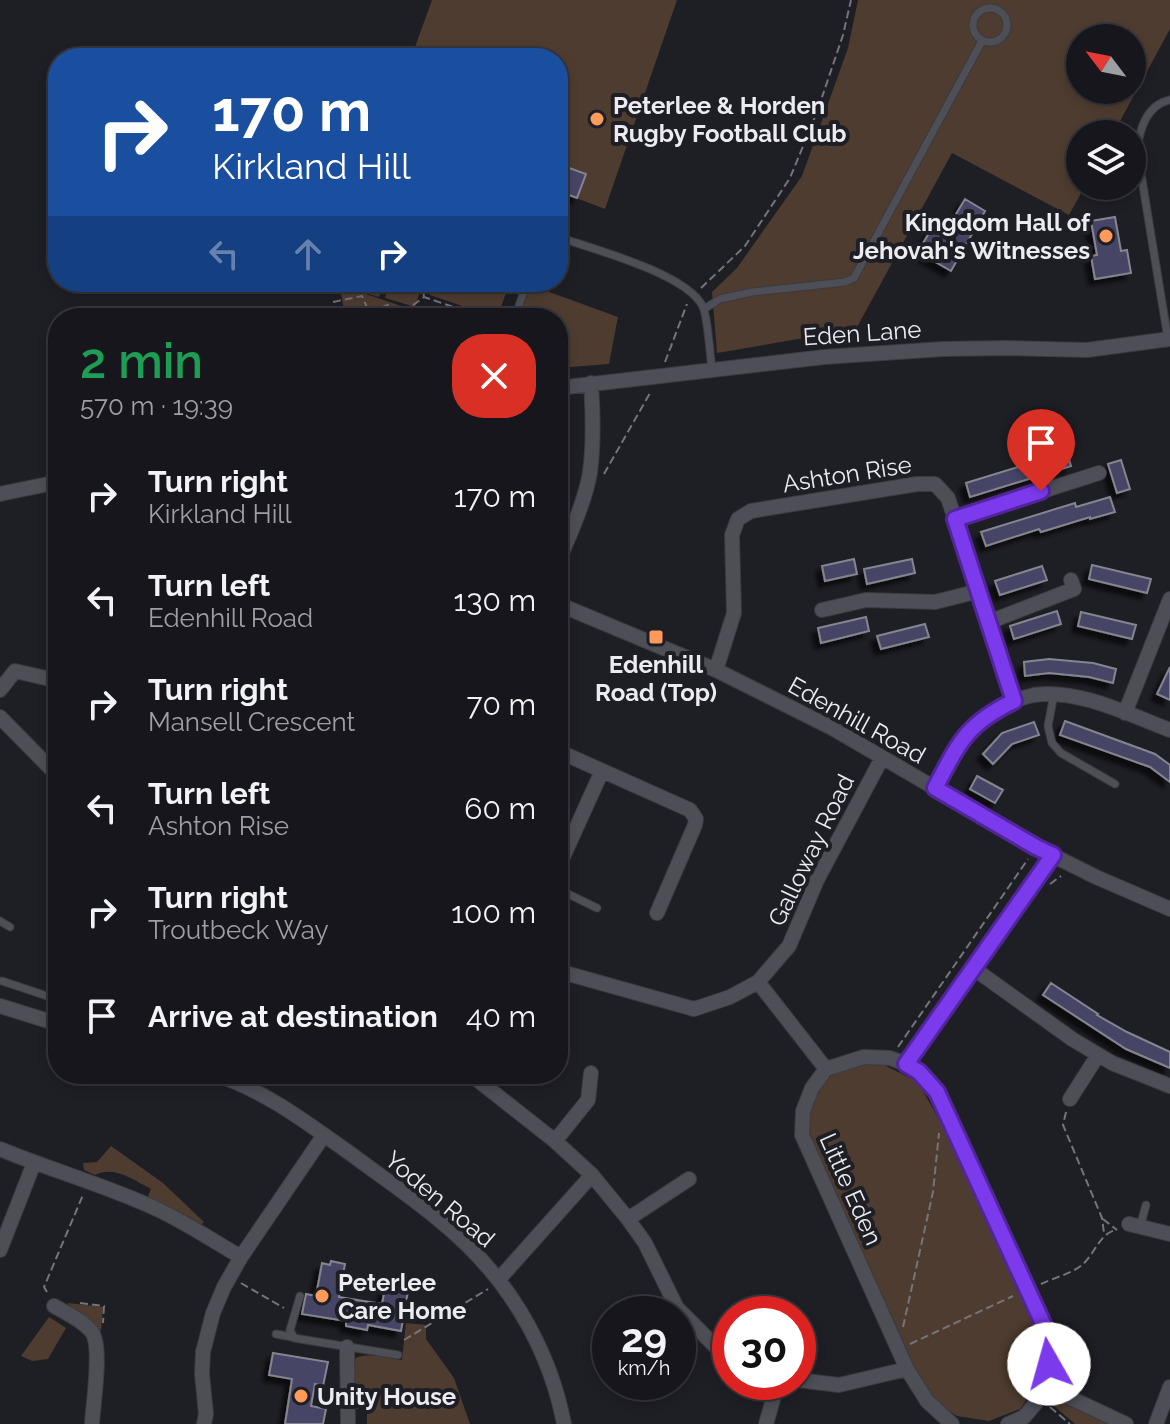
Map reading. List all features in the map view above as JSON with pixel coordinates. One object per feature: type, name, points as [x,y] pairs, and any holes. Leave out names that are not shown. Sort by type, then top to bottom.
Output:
[{"type":"street","name":"Eden Lane","points":[[568,386],[824,357],[943,349],[1087,350],[1169,339]]},
{"type":"street","points":[[568,539],[590,475],[593,425],[591,383]]},
{"type":"street","points":[[955,519],[1099,473]]},
{"type":"street","points":[[0,494],[48,484]]},
{"type":"street","name":"Ashton Rise","points":[[716,670],[734,613],[732,535],[738,519],[751,511],[917,484],[935,484],[948,498],[1014,701]]},
{"type":"street","points":[[989,622],[1074,589],[1071,580]]},
{"type":"street","points":[[822,610],[866,600],[935,602],[979,591]]},
{"type":"street","points":[[1125,713],[1170,600]]},
{"type":"street","name":"Edenhill Road","points":[[568,608],[716,670],[832,728],[1036,847],[1170,909]]},
{"type":"street","points":[[0,690],[15,671],[48,679]]},
{"type":"street","points":[[935,788],[956,748],[974,725],[992,712],[1032,695],[1054,694],[1086,700],[1170,730]]},
{"type":"street","points":[[0,717],[48,766]]},
{"type":"street","points":[[568,756],[690,810],[696,819],[657,913]]},
{"type":"street","name":"Galloway Road","points":[[568,974],[694,1009],[730,997],[758,982],[789,946],[817,880],[882,758]]},
{"type":"street","points":[[568,846],[602,771]]},
{"type":"street","points":[[906,1064],[1053,855]]},
{"type":"street","points":[[973,968],[1098,1055],[1170,1086]]},
{"type":"street","points":[[758,982],[826,1069],[864,1057],[890,1058],[919,1072],[937,1092],[1051,1341],[1044,1393],[1024,1417],[1008,1424]]},
{"type":"street","points":[[0,1006],[48,1021]]},
{"type":"street","points":[[1070,1099],[1098,1055]]},
{"type":"street","name":"Little Eden","points":[[826,1069],[812,1088],[803,1111],[802,1135],[907,1369],[927,1401],[952,1424]]},
{"type":"street","points":[[555,1141],[588,1100],[591,1073]]},
{"type":"street","name":"Yoden Road","points":[[241,1084],[281,1105],[324,1135],[421,1205],[468,1245],[540,1348],[553,1379],[564,1424]]},
{"type":"street","points":[[483,1084],[555,1141],[592,1175],[645,1243],[677,1308],[712,1343]]},
{"type":"street","points":[[204,1424],[202,1374],[205,1342],[213,1313],[241,1257],[324,1135]]},
{"type":"street","points":[[0,1149],[163,1212],[241,1257]]},
{"type":"street","points":[[0,1250],[34,1163]]},
{"type":"street","points":[[493,1284],[592,1175]]},
{"type":"street","points":[[628,1219],[689,1179]]},
{"type":"street","points":[[1135,1226],[1170,1234]]},
{"type":"street","points":[[54,1306],[84,1324],[93,1332],[98,1345],[92,1424]]},
{"type":"street","points":[[347,1347],[348,1424]]},
{"type":"street","points":[[816,1382],[839,1385],[907,1369]]},
{"type":"street","points":[[1156,1424],[1170,1387]]},
{"type":"street","points":[[1044,1393],[1126,1424]]},
{"type":"street","points":[[766,1424],[773,1400]]},
{"type":"lane","points":[[984,8],[997,8],[1008,23],[1006,32],[993,43],[982,41],[975,35],[973,20],[984,8]]},
{"type":"lane","points":[[704,309],[720,299],[752,292],[845,282],[854,278],[982,41]]},
{"type":"lane","points":[[1169,339],[1137,149],[1139,132],[1149,112],[1161,102],[1170,100]]},
{"type":"lane","points":[[568,240],[661,273],[694,294],[704,309],[712,370]]},
{"type":"lane","points":[[1054,694],[1048,726],[1052,743],[1061,753],[1115,784]]},
{"type":"lane","points":[[568,894],[597,908]]},
{"type":"lane","points":[[0,921],[10,927]]},
{"type":"lane","points":[[2,981],[48,996]]},
{"type":"lane","points":[[1135,1226],[1146,1205]]},
{"type":"lane","points":[[292,1337],[290,1330],[300,1296]]},
{"type":"lane","points":[[276,1334],[398,1355]]},
{"type":"path","points":[[601,479],[660,376],[689,298],[745,246],[790,178],[843,35],[851,0]]},
{"type":"path","points":[[423,292],[424,297]]},
{"type":"path","points":[[333,302],[362,296],[367,308]]},
{"type":"path","points":[[409,308],[424,297]]},
{"type":"path","points":[[424,297],[456,308]]},
{"type":"path","points":[[890,1058],[1036,847]]},
{"type":"path","points":[[899,1349],[1080,1267],[1096,1249],[1104,1235],[1102,1218],[1063,1125],[1070,1099]]},
{"type":"path","points":[[899,1349],[933,1192],[938,1122]]},
{"type":"path","points":[[54,1306],[55,1301],[44,1287],[89,1183]]},
{"type":"path","points":[[1102,1218],[1117,1231],[1104,1235]]},
{"type":"path","points":[[230,1276],[294,1313]]},
{"type":"path","points":[[404,1340],[493,1284]]},
{"type":"path","points":[[1044,1393],[1070,1424]]},
{"type":"shaded area","name":"Peterlee & Horden Rugby Football Club","points":[[432,0],[677,0],[605,209],[568,195],[568,48],[415,48]]},
{"type":"shaded area","points":[[858,0],[1170,0],[1170,29],[1146,73],[1146,24],[1066,24],[1066,104],[1129,104],[1121,120],[1066,120],[1066,200],[1077,200],[1069,215],[952,153],[856,329],[717,353],[712,292],[737,268],[802,176],[848,48]]},
{"type":"shaded area","points":[[341,292],[360,292],[407,308],[343,308]]},
{"type":"shaded area","points":[[362,292],[381,292],[379,297]]},
{"type":"shaded area","points":[[387,292],[420,292],[415,307],[385,298]]},
{"type":"shaded area","points":[[431,292],[506,292],[501,308],[468,308],[430,295]]},
{"type":"shaded area","points":[[528,292],[549,292],[618,317],[609,364],[568,367],[568,308],[523,308]]},
{"type":"shaded area","points":[[878,1062],[918,1082],[946,1132],[1043,1338],[1041,1379],[1020,1409],[989,1421],[957,1416],[929,1398],[909,1362],[806,1131],[815,1091],[838,1069]]},
{"type":"shaded area","points":[[111,1146],[163,1183],[204,1222],[199,1226],[147,1199],[151,1189],[124,1175],[102,1172],[95,1175],[84,1170],[83,1163],[97,1162]]},
{"type":"shaded area","points":[[68,1303],[103,1307],[101,1331],[69,1310]]},
{"type":"shaded area","points":[[49,1317],[66,1328],[48,1359],[32,1361],[21,1356]]},
{"type":"shaded area","points":[[406,1323],[426,1325],[426,1339],[454,1378],[470,1424],[367,1424],[367,1409],[355,1409],[354,1359],[371,1355],[402,1360]]},
{"type":"shaded area","points":[[1049,1395],[1111,1424],[1075,1424],[1046,1399]]},
{"type":"building","points":[[568,168],[586,174],[577,198],[568,195]]},
{"type":"building","points":[[965,199],[985,211],[951,271],[918,252],[937,219],[949,226]]},
{"type":"building","name":"Kingdom Hall of Jehovah's Witnesses","points":[[1115,217],[1121,251],[1127,250],[1131,273],[1095,279],[1091,256],[1097,255],[1091,221]]},
{"type":"building","points":[[1067,452],[1071,466],[970,497],[966,483]]},
{"type":"building","points":[[1121,460],[1130,489],[1117,493],[1108,464]]},
{"type":"building","points":[[1110,497],[1115,512],[1090,519],[1041,532],[1039,529],[986,546],[981,532],[1075,503],[1076,507]]},
{"type":"building","points":[[854,559],[857,574],[825,581],[822,566]]},
{"type":"building","points":[[912,559],[915,573],[867,584],[864,569]]},
{"type":"building","points":[[1092,565],[1151,579],[1147,593],[1089,579]]},
{"type":"building","points":[[1042,566],[1047,580],[1000,595],[995,581]]},
{"type":"building","points":[[1057,611],[1061,624],[1014,639],[1010,626]]},
{"type":"building","points":[[1081,612],[1136,625],[1132,639],[1078,626]]},
{"type":"building","points":[[866,617],[869,631],[821,643],[818,628]]},
{"type":"building","points":[[925,624],[929,637],[881,649],[877,636]]},
{"type":"building","points":[[1049,659],[1093,663],[1116,669],[1113,683],[1049,673],[1025,676],[1024,662]]},
{"type":"building","points":[[1170,667],[1170,700],[1157,694]]},
{"type":"building","points":[[1065,721],[1155,754],[1170,765],[1170,782],[1150,767],[1060,735]]},
{"type":"building","points":[[1034,722],[1039,735],[1012,744],[993,764],[983,754],[1002,733]]},
{"type":"building","points":[[977,776],[1003,790],[995,803],[970,789]]},
{"type":"building","points":[[1051,983],[1097,1015],[1170,1052],[1170,1068],[1126,1049],[1043,995]]},
{"type":"building","name":"Peterlee Care Home","points":[[331,1261],[345,1264],[339,1297],[382,1304],[385,1288],[408,1291],[401,1331],[368,1325],[367,1330],[346,1326],[346,1321],[302,1314],[306,1294],[316,1296],[322,1263],[330,1265]]},
{"type":"building","name":"Unity House","points":[[273,1353],[328,1362],[323,1386],[315,1384],[311,1406],[326,1409],[323,1424],[285,1424],[292,1379],[269,1375]]},
{"type":"place","name":"Peterlee & Horden Rugby Football Club","points":[[597,119]]},
{"type":"place","name":"Kingdom Hall of Jehovah's Witnesses","points":[[1106,236]]},
{"type":"place","name":"Edenhill Road (Top)","points":[[656,637]]},
{"type":"place","name":"Peterlee Care Home","points":[[322,1296]]},
{"type":"place","name":"Unity House","points":[[301,1396]]},
{"type":"route","points":[[1041,491],[955,519],[1014,701],[974,725],[956,748],[935,788],[1053,855],[906,1064],[919,1072],[937,1092],[1051,1341],[1049,1364]]}]
